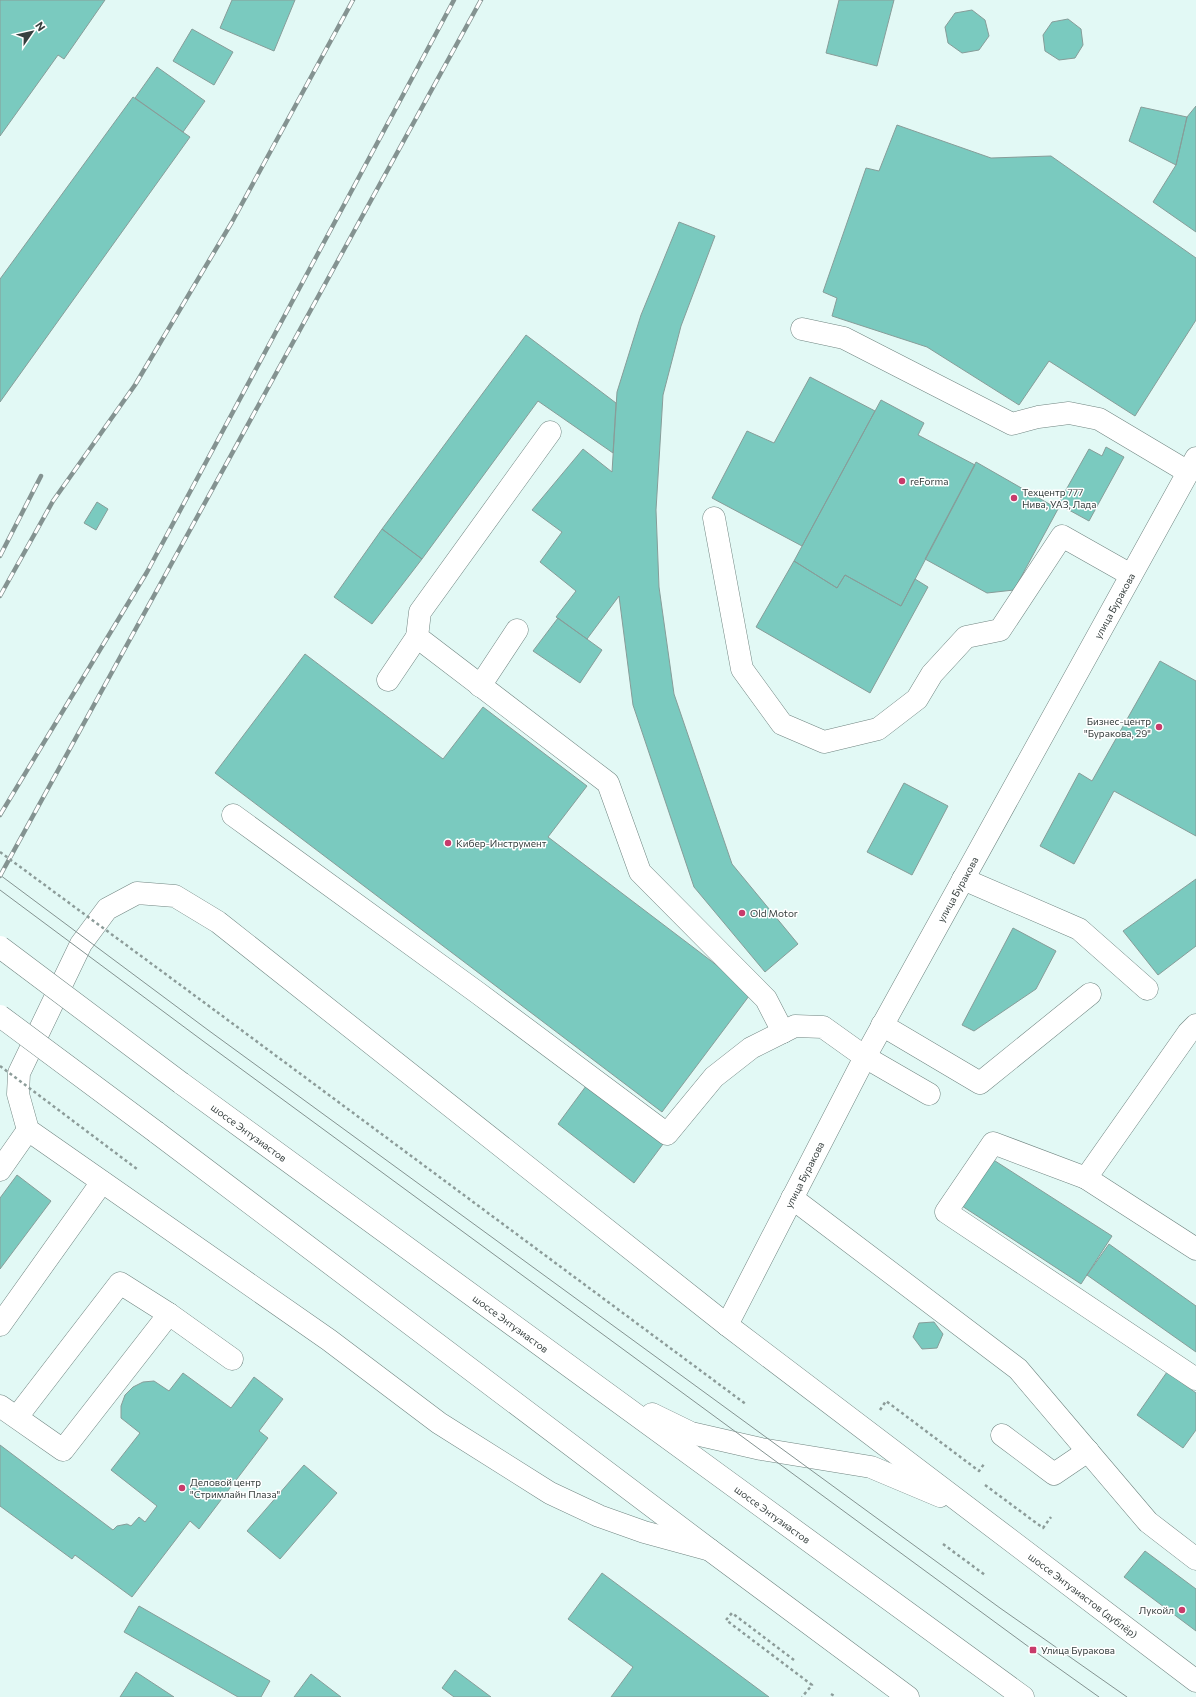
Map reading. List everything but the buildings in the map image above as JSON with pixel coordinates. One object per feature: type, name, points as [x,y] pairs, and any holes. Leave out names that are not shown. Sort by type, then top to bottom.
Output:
[{"type":"main road","points":[[802,329],[844,338],[1012,424],[1038,417],[1069,413],[1098,419],[1192,465]]},
{"type":"main road","points":[[388,680],[417,637],[420,612],[550,432]]},
{"type":"main road","name":"улица Буракова","points":[[727,1325],[882,1025],[1192,465]]},
{"type":"main road","points":[[714,518],[742,668],[782,724],[824,742],[878,729],[917,699],[932,674],[966,637],[1000,630],[1062,536],[1131,575]]},
{"type":"main road","points":[[480,686],[517,630]]},
{"type":"main road","points":[[417,637],[608,783],[640,872],[766,999],[783,1032]]},
{"type":"main road","points":[[233,815],[484,998],[667,1134],[714,1077],[751,1048],[795,1026],[822,1027],[865,1057],[929,1094]]},
{"type":"main road","points":[[963,879],[1079,929],[1147,988]]},
{"type":"main road","points":[[710,1550],[644,1532],[599,1516],[550,1493],[439,1423],[329,1340],[28,1130],[18,1094],[19,1073],[81,944],[107,909],[137,893],[174,896],[218,922],[727,1325],[970,1509]]},
{"type":"main road","name":"шоссе Энтузиастов","points":[[0,947],[181,1083],[1023,1697]]},
{"type":"main road","points":[[882,1025],[980,1083],[1090,994]]},
{"type":"main road","points":[[0,1016],[908,1697]]},
{"type":"main road","points":[[1086,1178],[1188,1033],[1196,1025]]},
{"type":"main road","points":[[0,1170],[28,1130]]},
{"type":"main road","points":[[1196,1249],[1086,1178],[993,1143],[946,1212],[1196,1379]]},
{"type":"main road","points":[[0,1325],[102,1182]]},
{"type":"main road","points":[[792,1198],[1018,1369],[1148,1522],[1196,1558]]},
{"type":"main road","points":[[169,1314],[63,1450],[10,1410],[120,1283],[169,1314],[232,1359]]},
{"type":"main road","points":[[600,1388],[691,1433],[761,1449],[871,1467],[970,1509]]},
{"type":"main road","points":[[1002,1435],[1054,1474],[1088,1451]]},
{"type":"main road","name":"шоссе Энтузиастов (дублёр)","points":[[970,1509],[1196,1681]]},
{"type":"path","points":[[0,852],[747,1405]]},
{"type":"path","points":[[0,1066],[137,1169]]},
{"type":"path","points":[[884,1416],[878,1411],[886,1401],[979,1471],[984,1464]]},
{"type":"path","points":[[985,1485],[1043,1528],[1051,1517]]},
{"type":"path","points":[[943,1544],[985,1576]]},
{"type":"path","points":[[794,1660],[732,1613],[726,1620],[812,1685],[802,1697]]},
{"type":"path","points":[[831,1694],[836,1697]]},
{"type":"tram line","points":[[0,875],[208,1030],[1000,1608],[1127,1697]]},
{"type":"tram line","points":[[0,890],[203,1041],[1099,1697]]},
{"type":"railway","points":[[0,596],[53,501],[135,385],[232,222],[353,0]]},
{"type":"railway","points":[[0,815],[147,572],[454,0]]},
{"type":"railway","points":[[0,876],[481,0]]},
{"type":"railway","points":[[0,556],[41,476]]},
{"type":"place","name":"reForma","points":[[902,481]]},
{"type":"place","name":"Техцентр 777 Нива, УАЗ, Лада","points":[[1014,498]]},
{"type":"place","name":"Бизнес-центр \"Буракова, 29\"","points":[[1159,727]]},
{"type":"place","name":"Кибер-Инструмент","points":[[448,843]]},
{"type":"place","name":"Old Motor","points":[[742,913]]},
{"type":"place","name":"Деловой центр \"Стримлайн Плаза\"","points":[[182,1488]]},
{"type":"place","name":"Лукойл","points":[[1182,1610]]},
{"type":"place","name":"Улица Буракова","points":[[1033,1650]]}]
